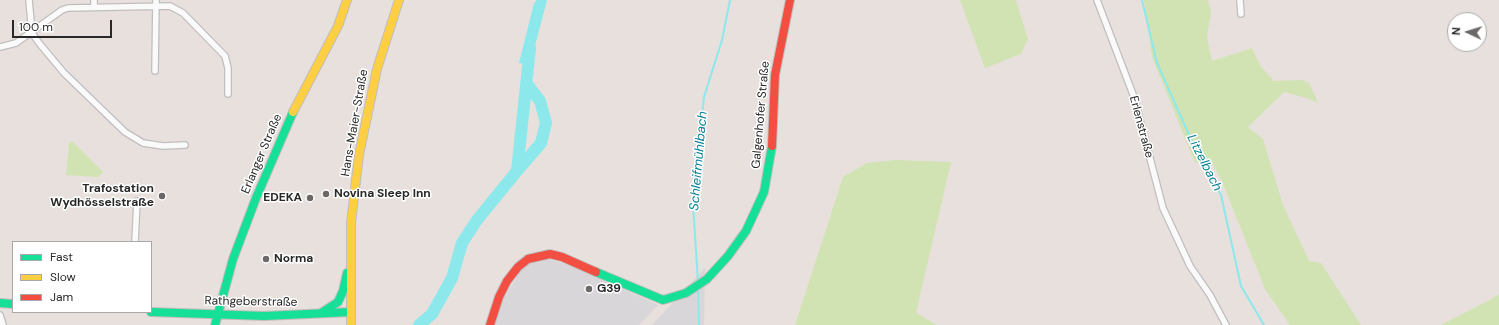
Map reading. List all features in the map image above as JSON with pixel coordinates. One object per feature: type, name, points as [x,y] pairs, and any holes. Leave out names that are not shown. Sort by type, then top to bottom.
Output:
[{"type":"street","points":[[29,0],[32,33],[64,74],[124,132],[143,143],[163,146],[185,145]]},
{"type":"street","points":[[94,0],[94,7]]},
{"type":"street","name":"Erlanger Straße","points":[[215,325],[238,244],[259,191],[289,120],[338,26],[347,0]]},
{"type":"street","name":"Hans-Maier-Straße","points":[[352,325],[350,258],[359,155],[377,69],[399,0]]},
{"type":"street","name":"Galgenhofer Straße","points":[[490,325],[499,297],[507,281],[518,267],[528,260],[540,255],[550,254],[562,257],[638,291],[663,300],[686,293],[694,288],[728,256],[746,231],[764,192],[772,149],[775,75],[790,0]]},
{"type":"street","name":"Erlenstraße","points":[[1097,0],[1134,97],[1163,208],[1184,253],[1226,325]]},
{"type":"street","points":[[1240,0],[1241,14]]},
{"type":"street","points":[[0,47],[16,43],[32,33],[62,10],[68,8],[156,3],[177,8],[222,52],[227,61],[228,94]]},
{"type":"street","points":[[155,71],[156,3]]},
{"type":"street","points":[[135,241],[137,201]]},
{"type":"street","points":[[321,313],[338,302],[343,291],[350,258]]},
{"type":"street","points":[[0,303],[12,304]]},
{"type":"street","name":"Rathgeberstraße","points":[[152,312],[264,316],[351,312]]},
{"type":"street","points":[[0,315],[3,325]]},
{"type":"shaded area","points":[[544,260],[553,260],[580,269],[658,305],[639,325],[495,325],[502,302],[521,270],[527,265]]},
{"type":"shaded area","points":[[705,268],[704,325],[652,325]]},
{"type":"green space","points":[[960,0],[1016,0],[1028,39],[1021,54],[985,68]]},
{"type":"green space","points":[[1144,0],[1208,0],[1211,12],[1207,37],[1212,61],[1252,48],[1261,67],[1274,81],[1302,80],[1309,83],[1318,103],[1307,98],[1284,92],[1248,127],[1263,139],[1283,205],[1309,261],[1321,263],[1361,325],[1290,325],[1265,289],[1221,179],[1211,161],[1195,163],[1152,57]]},
{"type":"green space","points":[[72,141],[103,172],[98,177],[66,175],[69,144]]},
{"type":"green space","points":[[895,160],[951,162],[916,313],[937,325],[795,325],[843,177],[867,163]]},
{"type":"green space","points":[[1499,294],[1499,325],[1441,325],[1488,301]]},
{"type":"water","points":[[537,0],[547,0],[530,65],[519,63],[534,3]]},
{"type":"waterway","name":"Schleifmühlbach","points":[[698,282],[693,204],[704,97],[722,40],[730,0]]},
{"type":"waterway","name":"Litzelbach","points":[[1142,0],[1157,63],[1198,155],[1221,195],[1241,286],[1264,325]]},
{"type":"waterway","points":[[419,325],[432,314],[452,278],[462,243],[477,220],[517,171],[530,48]]},
{"type":"waterway","points":[[517,171],[541,143],[546,123],[540,101],[527,84]]},
{"type":"waterway","name":"Schleifmühlbach","points":[[698,288],[699,325]]},
{"type":"traffic: fast","points":[[215,325],[233,259],[256,198],[293,112]]},
{"type":"traffic: fast","points":[[596,272],[663,300],[686,293],[707,279],[728,256],[746,231],[764,192],[772,146]]},
{"type":"traffic: fast","points":[[321,313],[338,302],[343,291],[347,273]]},
{"type":"traffic: fast","points":[[0,303],[12,304]]},
{"type":"traffic: fast","points":[[152,312],[264,316],[351,312]]},
{"type":"traffic: slow","points":[[293,112],[338,26],[347,0]]},
{"type":"traffic: slow","points":[[351,325],[351,223],[359,155],[377,69],[399,0]]},
{"type":"traffic: jam","points":[[772,146],[775,75],[790,0]]},
{"type":"traffic: jam","points":[[490,325],[499,297],[507,281],[518,267],[528,259],[550,254],[562,257],[596,272]]},
{"type":"place","name":"Novina Sleep Inn","points":[[326,194]]},
{"type":"place","name":"Trafostation Wydhösselstraße","points":[[162,196]]},
{"type":"place","name":"EDEKA","points":[[310,198]]},
{"type":"place","name":"Norma","points":[[266,259]]},
{"type":"place","name":"G39","points":[[589,289]]}]
